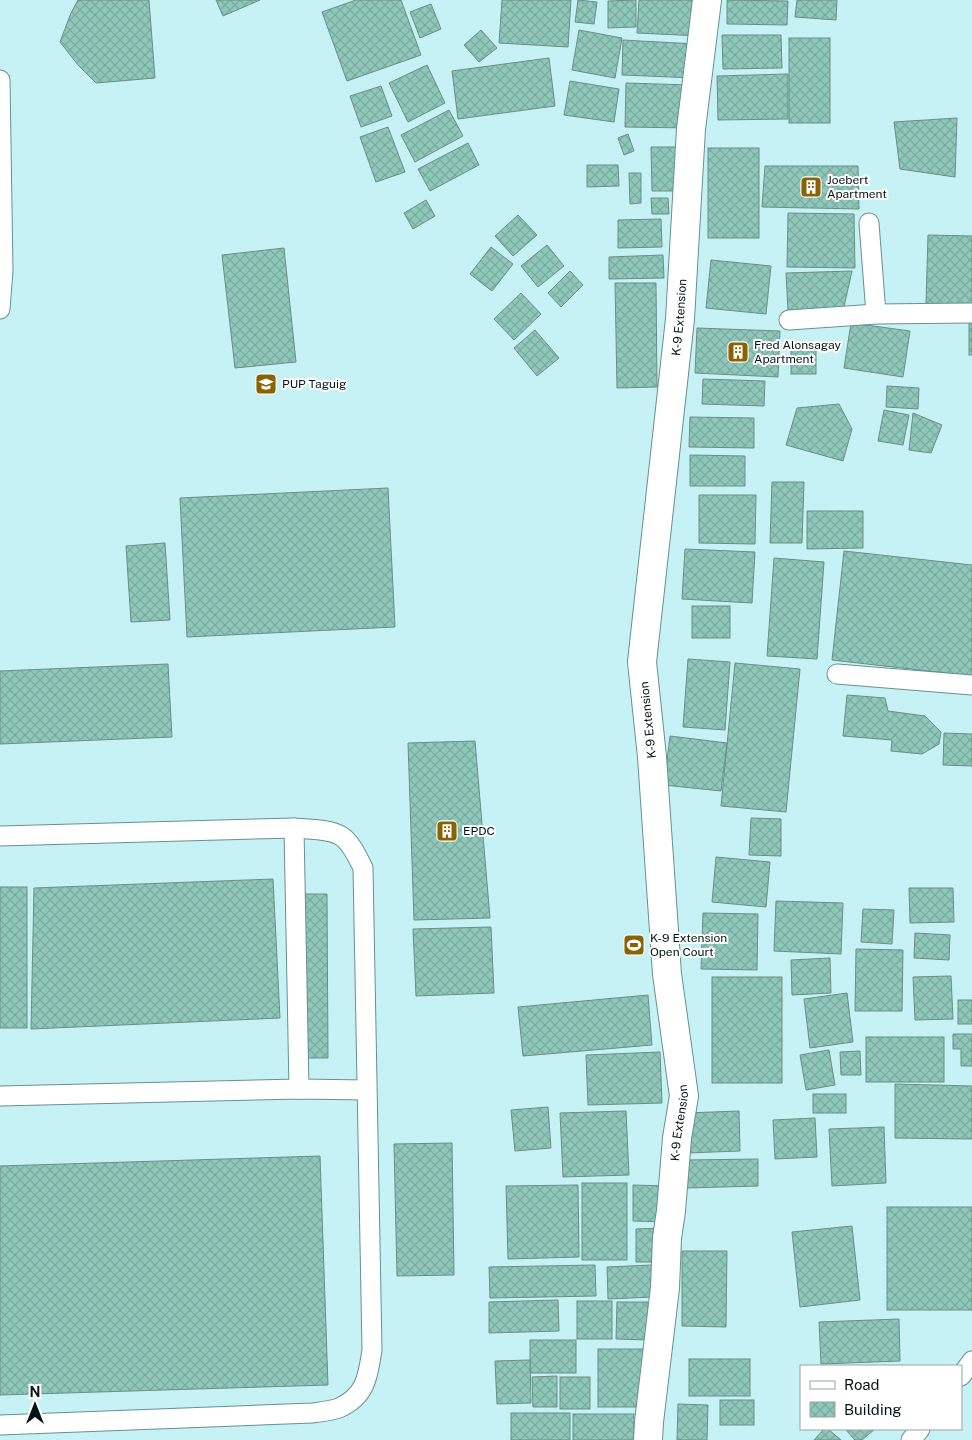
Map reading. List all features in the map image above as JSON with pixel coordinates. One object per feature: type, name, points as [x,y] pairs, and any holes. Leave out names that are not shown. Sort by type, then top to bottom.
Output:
[{"type":"street","name":"K-9 Extension","points":[[648,1440],[665,1288],[667,1238],[677,1138],[684,1096],[667,974],[652,756],[642,662],[680,319],[691,129],[708,0]]},
{"type":"lane","points":[[0,80],[3,272],[0,309]]},
{"type":"lane","points":[[869,223],[876,314]]},
{"type":"lane","points":[[789,320],[876,314],[972,313]]},
{"type":"lane","points":[[837,674],[972,685]]},
{"type":"lane","points":[[0,836],[294,828],[323,831],[340,836],[353,849],[363,868],[372,1350],[368,1375],[357,1397],[338,1408],[312,1413],[0,1425]]},
{"type":"lane","points":[[294,828],[299,1089]]},
{"type":"lane","points":[[0,1096],[299,1089],[366,1090]]},
{"type":"lane","points":[[962,1375],[972,1361]]},
{"type":"lane","points":[[911,1440],[919,1430]]},
{"type":"building","points":[[78,0],[149,0],[155,78],[96,83],[78,65],[60,42]]},
{"type":"building","points":[[216,0],[260,0],[223,16]]},
{"type":"building","points":[[356,0],[401,0],[421,55],[347,81],[322,12]]},
{"type":"building","points":[[502,0],[571,0],[568,47],[499,43]]},
{"type":"building","points":[[578,0],[597,2],[594,24],[575,22]]},
{"type":"building","points":[[636,0],[636,27],[608,28],[608,1]]},
{"type":"building","points":[[639,0],[703,0],[700,36],[637,33]]},
{"type":"building","points":[[727,0],[788,1],[787,25],[727,24]]},
{"type":"building","points":[[797,0],[837,0],[836,20],[795,17]]},
{"type":"building","points":[[431,4],[441,29],[420,38],[410,12]]},
{"type":"building","points":[[481,30],[497,48],[479,62],[464,45]]},
{"type":"building","points":[[579,30],[622,38],[615,78],[572,70]]},
{"type":"building","points":[[722,35],[781,35],[782,68],[723,69]]},
{"type":"building","points":[[789,38],[830,38],[830,123],[789,123]]},
{"type":"building","points":[[623,40],[696,44],[695,78],[622,75]]},
{"type":"building","points":[[549,58],[555,106],[458,119],[452,71]]},
{"type":"building","points":[[427,65],[445,103],[408,122],[389,83]]},
{"type":"building","points":[[788,74],[788,119],[718,120],[717,76]]},
{"type":"building","points":[[570,81],[619,89],[614,122],[564,115]]},
{"type":"building","points":[[626,83],[690,85],[689,128],[625,127]]},
{"type":"building","points":[[381,86],[392,116],[361,127],[350,96]]},
{"type":"building","points":[[449,110],[463,136],[415,162],[401,135]]},
{"type":"building","points":[[957,118],[955,177],[900,169],[894,122]]},
{"type":"building","points":[[388,127],[405,172],[376,182],[360,137]]},
{"type":"building","points":[[628,134],[634,151],[624,155],[618,138]]},
{"type":"building","points":[[468,143],[479,165],[430,191],[418,169]]},
{"type":"building","points":[[651,147],[679,147],[679,191],[652,191]]},
{"type":"building","points":[[708,148],[759,148],[759,238],[708,238]]},
{"type":"building","points":[[587,165],[618,165],[619,186],[587,187]]},
{"type":"building","name":"Joebert Apartment","points":[[765,166],[858,166],[859,209],[762,207]]},
{"type":"building","points":[[629,173],[641,173],[641,203],[630,204]]},
{"type":"building","points":[[651,198],[668,198],[669,214],[652,214]]},
{"type":"building","points":[[426,200],[435,216],[413,229],[404,213]]},
{"type":"building","points":[[788,213],[854,214],[855,268],[787,267]]},
{"type":"building","points":[[518,215],[537,235],[513,256],[495,236]]},
{"type":"building","points":[[661,219],[662,247],[618,248],[618,220]]},
{"type":"building","points":[[928,235],[972,236],[972,305],[926,304]]},
{"type":"building","points":[[547,245],[564,266],[538,287],[521,266]]},
{"type":"building","points":[[491,247],[513,264],[492,291],[470,274]]},
{"type":"building","points":[[284,248],[296,362],[235,368],[222,255]]},
{"type":"building","points":[[663,255],[664,278],[609,279],[609,257]]},
{"type":"building","points":[[711,260],[771,266],[766,314],[706,308]]},
{"type":"building","points":[[570,271],[583,285],[561,307],[548,293]]},
{"type":"building","points":[[852,271],[843,311],[788,311],[786,273]]},
{"type":"building","points":[[615,283],[656,283],[657,387],[617,388]]},
{"type":"building","points":[[521,293],[541,314],[514,340],[494,319]]},
{"type":"building","points":[[851,323],[910,331],[903,377],[844,368]]},
{"type":"building","points":[[969,324],[972,324],[972,355],[969,355]]},
{"type":"building","name":"Fred Alonsagay Apartment","points":[[697,328],[780,331],[778,377],[695,373]]},
{"type":"building","points":[[535,330],[559,358],[537,376],[514,348]]},
{"type":"building","points":[[791,343],[816,343],[816,374],[791,374]]},
{"type":"building","points":[[703,379],[765,381],[764,406],[702,404]]},
{"type":"building","points":[[887,386],[919,388],[918,409],[886,407]]},
{"type":"building","points":[[839,404],[852,429],[843,461],[786,445],[797,408]]},
{"type":"building","points":[[884,410],[909,415],[903,445],[878,441]]},
{"type":"building","points":[[913,413],[942,425],[931,453],[909,450]]},
{"type":"building","points":[[690,417],[754,418],[754,448],[689,447]]},
{"type":"building","points":[[690,455],[745,456],[745,486],[690,486]]},
{"type":"building","points":[[772,482],[804,482],[802,543],[770,543]]},
{"type":"building","points":[[388,488],[395,627],[187,637],[180,498]]},
{"type":"building","points":[[699,495],[756,495],[755,544],[699,543]]},
{"type":"building","points":[[807,511],[863,511],[863,548],[807,549]]},
{"type":"building","points":[[165,543],[170,620],[131,622],[126,546]]},
{"type":"building","points":[[685,549],[755,552],[752,603],[682,599]]},
{"type":"building","points":[[844,551],[972,565],[972,676],[832,660]]},
{"type":"building","points":[[774,558],[824,562],[817,659],[767,656]]},
{"type":"building","points":[[692,606],[730,606],[730,638],[692,638]]},
{"type":"building","points":[[688,659],[730,662],[725,730],[683,727]]},
{"type":"building","points":[[735,663],[800,669],[786,812],[721,806]]},
{"type":"building","points":[[168,664],[172,737],[0,744],[0,671]]},
{"type":"building","points":[[847,695],[885,698],[888,711],[925,716],[941,732],[939,744],[922,754],[891,751],[892,740],[843,736]]},
{"type":"building","points":[[944,733],[972,734],[972,766],[943,765]]},
{"type":"building","points":[[670,736],[727,743],[721,791],[664,785]]},
{"type":"building","name":"EPDC","points":[[475,741],[490,918],[414,920],[408,743]]},
{"type":"building","points":[[751,818],[781,819],[781,856],[749,855]]},
{"type":"building","points":[[716,857],[770,862],[766,907],[712,902]]},
{"type":"building","points":[[273,879],[280,1018],[31,1029],[34,888]]},
{"type":"building","points":[[0,887],[27,887],[27,1028],[0,1028]]},
{"type":"building","points":[[909,888],[953,888],[954,922],[910,923]]},
{"type":"building","points":[[299,894],[327,894],[328,1058],[301,1058]]},
{"type":"building","points":[[776,901],[843,903],[841,954],[774,951]]},
{"type":"building","points":[[863,909],[894,910],[892,944],[861,942]]},
{"type":"building","points":[[703,913],[758,914],[757,970],[701,969]]},
{"type":"building","points":[[491,927],[494,993],[416,996],[413,929]]},
{"type":"building","points":[[915,933],[950,935],[949,960],[914,958]]},
{"type":"building","points":[[856,949],[903,950],[902,1011],[855,1011]]},
{"type":"building","points":[[830,958],[831,993],[792,995],[791,960]]},
{"type":"building","points":[[951,976],[953,1019],[915,1020],[913,977]]},
{"type":"building","points":[[712,977],[782,977],[782,1083],[712,1083]]},
{"type":"building","points":[[847,993],[853,1042],[810,1048],[804,999]]},
{"type":"building","points":[[648,995],[652,1045],[523,1056],[518,1007]]},
{"type":"building","points":[[958,1000],[972,1000],[972,1024],[958,1024]]},
{"type":"building","points":[[953,1034],[972,1034],[972,1066],[961,1066],[961,1049],[953,1049]]},
{"type":"building","points":[[866,1037],[944,1037],[944,1082],[866,1082]]},
{"type":"building","points":[[829,1050],[835,1085],[806,1090],[800,1055]]},
{"type":"building","points":[[860,1051],[861,1075],[841,1075],[840,1052]]},
{"type":"building","points":[[660,1052],[662,1103],[588,1105],[586,1055]]},
{"type":"building","points":[[895,1084],[972,1086],[972,1139],[895,1138]]},
{"type":"building","points":[[813,1094],[846,1094],[846,1113],[813,1113]]},
{"type":"building","points":[[548,1107],[551,1148],[515,1151],[511,1110]]},
{"type":"building","points":[[626,1111],[629,1175],[563,1177],[560,1113]]},
{"type":"building","points":[[739,1111],[740,1151],[687,1153],[686,1113]]},
{"type":"building","points":[[815,1118],[817,1157],[775,1159],[773,1120]]},
{"type":"building","points":[[884,1127],[886,1183],[832,1186],[829,1129]]},
{"type":"building","points":[[452,1143],[454,1275],[397,1276],[394,1144]]},
{"type":"building","points":[[320,1156],[328,1385],[0,1395],[0,1166]]},
{"type":"building","points":[[758,1159],[758,1186],[687,1188],[686,1160]]},
{"type":"building","points":[[582,1183],[627,1183],[627,1260],[582,1260]]},
{"type":"building","points":[[578,1185],[579,1257],[508,1259],[506,1186]]},
{"type":"building","points":[[633,1185],[667,1186],[667,1222],[633,1221]]},
{"type":"building","points":[[887,1207],[972,1207],[972,1310],[887,1310]]},
{"type":"building","points":[[852,1226],[860,1300],[800,1307],[792,1232]]},
{"type":"building","points":[[663,1228],[663,1262],[636,1262],[636,1229]]},
{"type":"building","points":[[682,1251],[727,1251],[726,1327],[682,1326]]},
{"type":"building","points":[[595,1265],[596,1296],[490,1298],[489,1267]]},
{"type":"building","points":[[652,1265],[653,1297],[608,1299],[607,1267]]},
{"type":"building","points":[[558,1300],[559,1331],[489,1333],[489,1302]]},
{"type":"building","points":[[577,1301],[612,1301],[612,1339],[577,1339]]},
{"type":"building","points":[[617,1302],[648,1302],[648,1340],[616,1339]]},
{"type":"building","points":[[899,1319],[900,1361],[821,1364],[819,1322]]},
{"type":"building","points":[[530,1340],[576,1340],[576,1373],[530,1373]]},
{"type":"building","points":[[598,1349],[649,1349],[649,1407],[598,1407]]},
{"type":"building","points":[[689,1359],[750,1359],[750,1396],[689,1396]]},
{"type":"building","points":[[530,1360],[531,1403],[497,1404],[495,1361]]},
{"type":"building","points":[[557,1376],[557,1407],[533,1407],[532,1377]]},
{"type":"building","points":[[560,1377],[590,1377],[590,1409],[560,1409]]},
{"type":"building","points":[[720,1400],[754,1400],[754,1425],[720,1425]]},
{"type":"building","points":[[678,1404],[708,1405],[707,1440],[677,1440]]},
{"type":"building","points":[[511,1413],[570,1413],[570,1440],[511,1440]]},
{"type":"building","points":[[573,1414],[634,1414],[634,1440],[573,1440]]},
{"type":"building","points":[[823,1430],[829,1430],[841,1440],[814,1440]]},
{"type":"building","points":[[846,1430],[874,1430],[862,1440],[855,1440]]},
{"type":"place","name":"Joebert Apartment","points":[[811,187]]},
{"type":"place","name":"Fred Alonsagay Apartment","points":[[738,352]]},
{"type":"place","name":"PUP Taguig","points":[[266,384]]},
{"type":"place","name":"EPDC","points":[[447,831]]},
{"type":"place","name":"K-9 Extension Open Court","points":[[634,945]]}]
